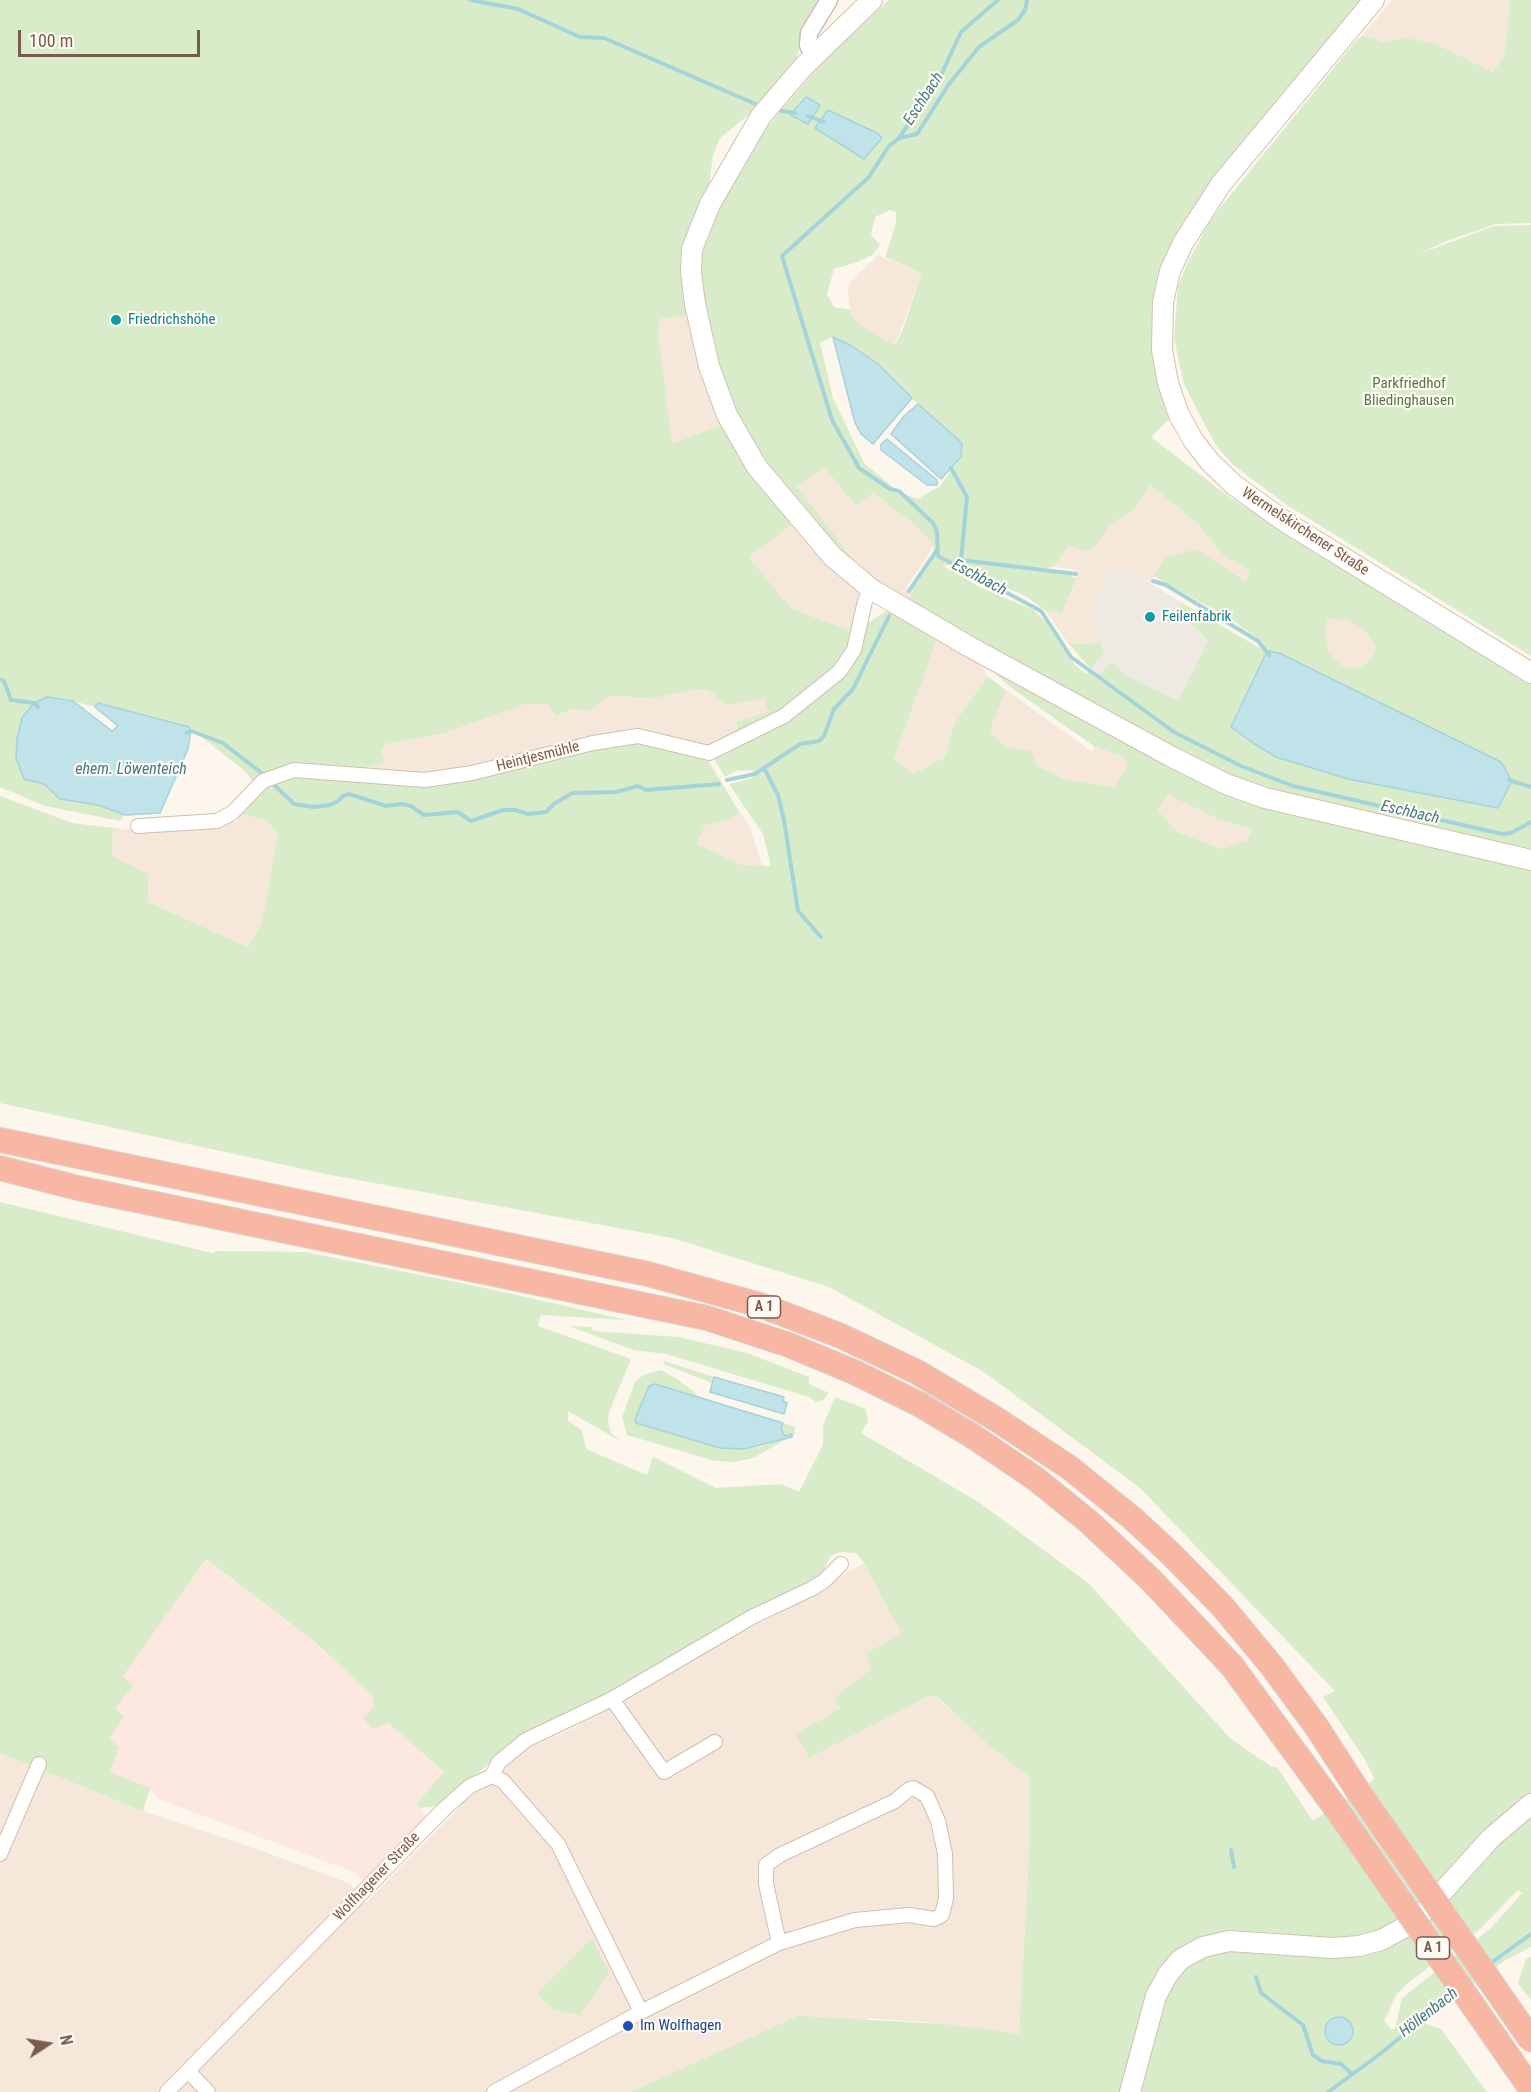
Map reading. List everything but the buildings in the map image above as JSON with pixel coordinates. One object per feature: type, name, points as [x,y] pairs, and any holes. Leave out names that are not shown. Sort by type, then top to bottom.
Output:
[{"type":"highway","name":"A 1","points":[[0,1140],[648,1274],[760,1305],[841,1336],[917,1372],[996,1419],[1070,1468],[1132,1518],[1222,1606],[1271,1665],[1316,1726],[1358,1791],[1531,2040]]},
{"type":"highway","name":"A 1","points":[[0,1168],[78,1188],[707,1318],[789,1345],[854,1372],[919,1404],[974,1437],[1036,1479],[1089,1522],[1151,1580],[1232,1666],[1335,1807],[1531,2089]]},
{"type":"main road","points":[[872,0],[813,56],[766,109],[724,178],[695,237],[691,255],[692,282],[710,366],[727,414],[743,445],[773,487],[832,556],[871,589],[970,647],[1172,757],[1237,788],[1286,804],[1531,860]]},
{"type":"main road","name":"Wermelskirchener Straße","points":[[1374,0],[1221,184],[1183,243],[1170,271],[1163,302],[1162,350],[1168,383],[1179,416],[1193,440],[1210,462],[1234,485],[1287,523],[1531,673]]},
{"type":"main road","points":[[1130,2092],[1156,1996],[1168,1974],[1184,1957],[1203,1947],[1229,1941],[1340,1948],[1381,1940],[1407,1926],[1427,1909],[1491,1838],[1531,1804]]},
{"type":"street","points":[[813,56],[808,38],[814,23],[829,0]]},
{"type":"street","name":"Heintjesmühle","points":[[138,826],[211,823],[232,813],[263,781],[294,770],[425,780],[472,773],[593,743],[638,736],[709,753],[784,716],[819,690],[848,662],[854,650],[865,601],[871,589]]},
{"type":"street","name":"Wolfhagener Straße","points":[[167,2092],[443,1810],[470,1786],[492,1776],[499,1762],[526,1740],[612,1700],[752,1617],[812,1589],[824,1581],[841,1563]]},
{"type":"street","points":[[612,1700],[664,1772],[715,1742]]},
{"type":"street","points":[[0,1854],[39,1764]]},
{"type":"street","points":[[492,1776],[503,1781],[558,1844],[640,2012]]},
{"type":"street","points":[[494,2092],[640,2012],[779,1943],[855,1920],[909,1915],[934,1919],[942,1915],[946,1899],[945,1854],[938,1821],[927,1796],[913,1788],[908,1790],[895,1801],[769,1862],[764,1869],[779,1943]]},
{"type":"street","points":[[188,2071],[208,2092]]},
{"type":"shaded area","points":[[1392,0],[1510,0],[1505,54],[1493,72],[1436,44],[1408,38],[1384,42],[1363,35]]},
{"type":"shaded area","points":[[878,255],[922,273],[895,345],[864,328],[853,317],[850,310],[848,290],[850,282]]},
{"type":"shaded area","points":[[692,315],[726,423],[672,445],[658,332],[659,319]]},
{"type":"shaded area","points":[[824,466],[856,506],[873,493],[915,525],[934,546],[906,588],[914,595],[907,606],[847,564],[852,558],[796,487]]},
{"type":"shaded area","points":[[1150,485],[1197,523],[1222,554],[1250,572],[1247,581],[1196,549],[1165,557],[1151,583],[1131,571],[1097,631],[1100,641],[1088,644],[1068,643],[1046,611],[1062,612],[1077,580],[1076,572],[1073,569],[1053,567],[1069,546],[1086,552],[1098,544],[1109,525],[1136,508]]},
{"type":"shaded area","points":[[795,522],[845,581],[861,594],[855,633],[791,608],[749,557]]},
{"type":"shaded area","points":[[1113,566],[1131,571],[1182,603],[1177,615],[1194,626],[1208,641],[1178,701],[1123,674],[1114,662],[1109,663],[1100,674],[1091,670],[1103,654],[1090,613]]},
{"type":"shaded area","points":[[1327,619],[1345,620],[1364,629],[1376,647],[1372,659],[1357,669],[1341,665],[1328,652]]},
{"type":"shaded area","points":[[938,636],[983,667],[987,676],[954,724],[945,757],[913,774],[894,759]]},
{"type":"shaded area","points":[[696,689],[708,690],[727,705],[764,697],[768,712],[736,721],[739,734],[718,746],[546,752],[426,776],[361,773],[384,758],[381,751],[385,744],[442,734],[526,704],[548,704],[556,716],[572,709],[588,711],[611,696],[656,698]]},
{"type":"shaded area","points":[[1006,690],[1092,752],[1095,747],[1123,757],[1127,766],[1113,788],[1066,780],[1038,766],[1029,751],[1008,748],[988,732]]},
{"type":"shaded area","points":[[1168,795],[1218,819],[1252,829],[1249,840],[1223,849],[1177,832],[1158,810]]},
{"type":"shaded area","points":[[740,813],[750,827],[762,866],[741,865],[696,844],[705,824],[728,820]]},
{"type":"shaded area","points":[[242,814],[267,821],[278,833],[262,922],[248,947],[148,902],[112,856],[113,828],[141,830],[230,820],[236,822]]},
{"type":"shaded area","points":[[205,1559],[315,1642],[373,1696],[375,1706],[388,1723],[444,1773],[416,1804],[428,1818],[364,1883],[356,1873],[158,1799],[149,1788],[110,1772],[118,1747],[109,1739],[123,1716],[115,1709],[122,1676]]},
{"type":"shaded area","points":[[864,1563],[903,1634],[866,1653],[871,1669],[835,1698],[840,1708],[796,1734],[810,1757],[929,1696],[938,1698],[986,1743],[1030,1778],[1029,1854],[1019,2035],[944,2024],[870,2018],[643,2086],[631,2092],[0,2092],[0,1753],[143,1811],[349,1883],[367,1902],[475,1791],[517,1753],[570,1730],[740,1633],[825,1590],[827,1585]]},
{"type":"green space","points":[[0,0],[820,0],[802,29],[797,59],[789,73],[756,109],[720,138],[713,155],[692,315],[660,319],[658,332],[672,444],[726,423],[795,522],[749,557],[791,608],[855,633],[845,659],[812,693],[739,734],[736,721],[768,712],[764,698],[727,705],[708,690],[696,689],[656,698],[611,696],[588,711],[572,709],[556,716],[548,704],[526,704],[442,734],[385,744],[381,751],[384,758],[382,763],[370,766],[361,773],[304,764],[253,782],[246,772],[189,727],[98,703],[95,707],[73,701],[44,784],[60,799],[98,805],[125,815],[120,821],[45,806],[0,787]]},
{"type":"green space","points":[[889,0],[1363,0],[1215,178],[1181,225],[1167,258],[1153,329],[1155,369],[1171,417],[1151,437],[1232,499],[1531,682],[1531,854],[1233,781],[907,606],[914,587],[932,562],[934,546],[915,525],[873,493],[856,506],[824,467],[797,487],[852,558],[851,564],[783,491],[730,405],[699,295],[701,246],[750,147],[830,53]],"holes":[[[890,210],[896,212],[896,223],[885,257],[922,273],[902,332],[895,345],[864,328],[853,317],[850,310],[834,307],[827,294],[834,269],[872,255],[880,245],[871,235],[875,217]],[[833,337],[852,346],[878,364],[918,404],[961,457],[940,486],[918,499],[900,493],[864,463],[833,398],[820,343]],[[1150,485],[1197,523],[1222,554],[1250,572],[1246,581],[1196,549],[1165,557],[1154,576],[1232,620],[1255,636],[1267,651],[1279,653],[1398,713],[1498,808],[1348,779],[1276,757],[1231,727],[1265,653],[1182,603],[1177,615],[1194,626],[1208,641],[1178,701],[1123,674],[1114,662],[1109,663],[1100,674],[1091,670],[1103,654],[1100,641],[1088,644],[1068,643],[1091,669],[1087,674],[1075,665],[1046,623],[1034,610],[980,587],[943,566],[951,564],[977,574],[1027,597],[1046,611],[1062,612],[1077,579],[1068,574],[1038,569],[1053,567],[1069,546],[1086,552],[1098,544],[1109,525],[1136,508]],[[1327,619],[1345,620],[1364,629],[1376,647],[1372,659],[1357,669],[1341,665],[1328,651]]]},
{"type":"green space","name":"Parkfriedhof Bliedinghausen","points":[[1510,0],[1531,0],[1531,223],[1496,224],[1444,242],[1419,254],[1494,226],[1531,225],[1531,656],[1287,505],[1232,464],[1215,444],[1184,384],[1174,339],[1178,286],[1211,219],[1354,43],[1363,35],[1384,42],[1408,38],[1436,44],[1493,72],[1505,54]]},
{"type":"green space","points":[[889,609],[938,636],[894,759],[913,774],[945,757],[954,724],[987,676],[1006,690],[989,732],[1008,748],[1030,751],[1038,766],[1066,780],[1114,787],[1127,766],[1123,757],[1095,747],[1013,689],[994,673],[993,669],[1166,760],[1531,866],[1531,1796],[1384,1947],[1531,1814],[1531,1947],[1504,1961],[1424,2023],[1441,2029],[1487,2092],[631,2092],[798,2016],[944,2024],[1019,2034],[1029,1854],[1030,1778],[986,1743],[939,1698],[929,1696],[809,1758],[796,1734],[840,1708],[834,1698],[871,1669],[866,1653],[902,1634],[864,1563],[856,1553],[840,1552],[831,1556],[819,1579],[493,1760],[439,1806],[420,1808],[416,1804],[444,1772],[388,1723],[373,1729],[363,1718],[374,1706],[373,1696],[315,1642],[206,1559],[123,1676],[133,1686],[115,1709],[124,1716],[109,1739],[119,1747],[110,1772],[150,1788],[143,1811],[0,1753],[0,1202],[212,1253],[217,1251],[305,1252],[476,1286],[627,1320],[541,1315],[538,1326],[631,1359],[609,1412],[608,1424],[612,1434],[622,1442],[568,1411],[568,1421],[582,1430],[586,1449],[647,1475],[653,1457],[716,1488],[781,1484],[799,1492],[823,1445],[823,1426],[835,1397],[866,1409],[868,1421],[861,1433],[980,1503],[1088,1583],[1231,1739],[1272,1767],[1277,1767],[1313,1821],[1375,1779],[1364,1758],[1323,1697],[1335,1691],[1140,1488],[984,1372],[829,1287],[672,1238],[331,1175],[0,1103],[0,796],[72,823],[113,828],[112,856],[148,874],[148,902],[248,947],[262,922],[278,833],[267,821],[242,814],[243,806],[258,790],[287,775],[398,784],[624,740],[708,760],[740,813],[728,820],[705,825],[697,844],[741,865],[771,866],[763,834],[729,784],[753,778],[752,770],[735,771],[725,777],[715,761],[716,756],[820,694],[865,625]],"holes":[[[1168,795],[1218,819],[1252,829],[1248,840],[1223,849],[1177,832],[1158,810]],[[1518,1890],[1522,1893],[1491,1928],[1402,1998],[1395,2029],[1391,2029],[1384,2021],[1397,1994],[1409,1982],[1479,1930]]]},
{"type":"green space","points":[[569,1326],[592,1327],[592,1331],[678,1337],[747,1353],[809,1377],[809,1384],[829,1393],[823,1400],[816,1402],[809,1397],[666,1354],[633,1350]]},
{"type":"green space","points":[[664,1361],[714,1377],[712,1383],[663,1364]]},
{"type":"green space","points":[[660,1370],[676,1378],[700,1397],[655,1384],[720,1448],[744,1449],[764,1446],[785,1436],[781,1428],[783,1423],[795,1427],[794,1435],[753,1458],[735,1462],[715,1461],[627,1435],[622,1417],[635,1382],[643,1375]]},
{"type":"green space","points":[[592,1938],[609,1973],[580,2015],[553,2009],[537,1994]]},
{"type":"green space","points":[[1531,1957],[1531,2000],[1518,1983],[1526,1959]]},
{"type":"water","points":[[806,97],[820,105],[808,124],[790,115]]},
{"type":"water","points":[[828,110],[877,133],[882,138],[864,159],[815,128]]},
{"type":"water","points":[[833,337],[852,346],[878,364],[912,398],[873,444],[861,434],[855,423]]},
{"type":"water","points":[[918,404],[962,443],[961,457],[941,479],[891,434],[904,416]]},
{"type":"water","points":[[887,439],[937,480],[937,485],[927,485],[881,450],[881,444]]},
{"type":"water","points":[[1267,651],[1279,653],[1501,762],[1512,781],[1498,808],[1348,779],[1276,757],[1253,743],[1231,727]]},
{"type":"water","name":"ehem. Löwenteich","points":[[47,697],[73,701],[112,731],[118,726],[95,707],[98,703],[189,727],[191,731],[188,749],[160,813],[125,815],[98,805],[60,799],[44,784],[24,779],[16,758],[17,739],[22,718],[34,703]]},
{"type":"water","points":[[714,1377],[784,1397],[783,1401],[787,1403],[784,1414],[710,1392]]},
{"type":"water","points":[[655,1384],[783,1423],[781,1428],[785,1436],[792,1434],[792,1437],[744,1449],[720,1448],[636,1423],[635,1419],[649,1386]]},
{"type":"water","points":[[1339,2017],[1349,2021],[1353,2031],[1349,2041],[1339,2045],[1329,2041],[1325,2031],[1329,2021]]},
{"type":"waterway","points":[[470,0],[518,9],[580,37],[604,38],[760,106]]},
{"type":"waterway","name":"Eschbach","points":[[998,0],[961,32],[935,88],[898,139],[889,146],[869,177],[782,256],[832,420],[859,468],[890,489],[899,491],[933,523],[937,532],[938,556],[1041,611],[1071,657],[1174,732],[1241,766],[1293,786],[1502,834],[1511,833],[1531,822]]},
{"type":"waterway","points":[[899,138],[917,134],[949,84],[979,47],[1018,20],[1025,10],[1027,0]]},
{"type":"waterway","points":[[776,110],[795,113]]},
{"type":"waterway","points":[[808,116],[824,122]]},
{"type":"waterway","points":[[951,468],[967,497],[961,560],[1076,574]]},
{"type":"waterway","points":[[909,591],[937,550]]},
{"type":"waterway","points":[[1153,581],[1166,585],[1258,641],[1269,655]]},
{"type":"waterway","points":[[727,780],[755,774],[800,744],[819,741],[824,736],[834,709],[853,689],[889,616]]},
{"type":"waterway","points":[[0,679],[4,681],[11,700],[34,703],[38,707]]},
{"type":"waterway","points":[[187,733],[191,731],[223,743],[264,775]]},
{"type":"waterway","points":[[764,768],[778,795],[784,820],[798,911],[821,937]]},
{"type":"waterway","points":[[1509,780],[1531,787]]},
{"type":"waterway","points":[[272,783],[294,804],[314,807],[330,805],[349,794],[386,806],[402,804],[411,806],[424,815],[458,812],[471,821],[503,810],[515,810],[528,814],[546,812],[572,793],[616,792],[638,786],[646,790],[719,784]]},
{"type":"waterway","points":[[1231,1850],[1234,1867]]},
{"type":"waterway","name":"Höllenbach","points":[[1488,1965],[1531,1934]]},
{"type":"waterway","points":[[1256,1977],[1261,1993],[1303,2025],[1313,2055],[1322,2061],[1341,2064],[1352,2074]]},
{"type":"waterway","name":"Höllenbach","points":[[1328,2092],[1380,2054],[1454,1993]]},
{"type":"place","name":"Friedrichshöhe","points":[[116,320]]},
{"type":"place","name":"Feilenfabrik","points":[[1150,617]]},
{"type":"place","name":"Im Wolfhagen","points":[[628,2026]]}]
